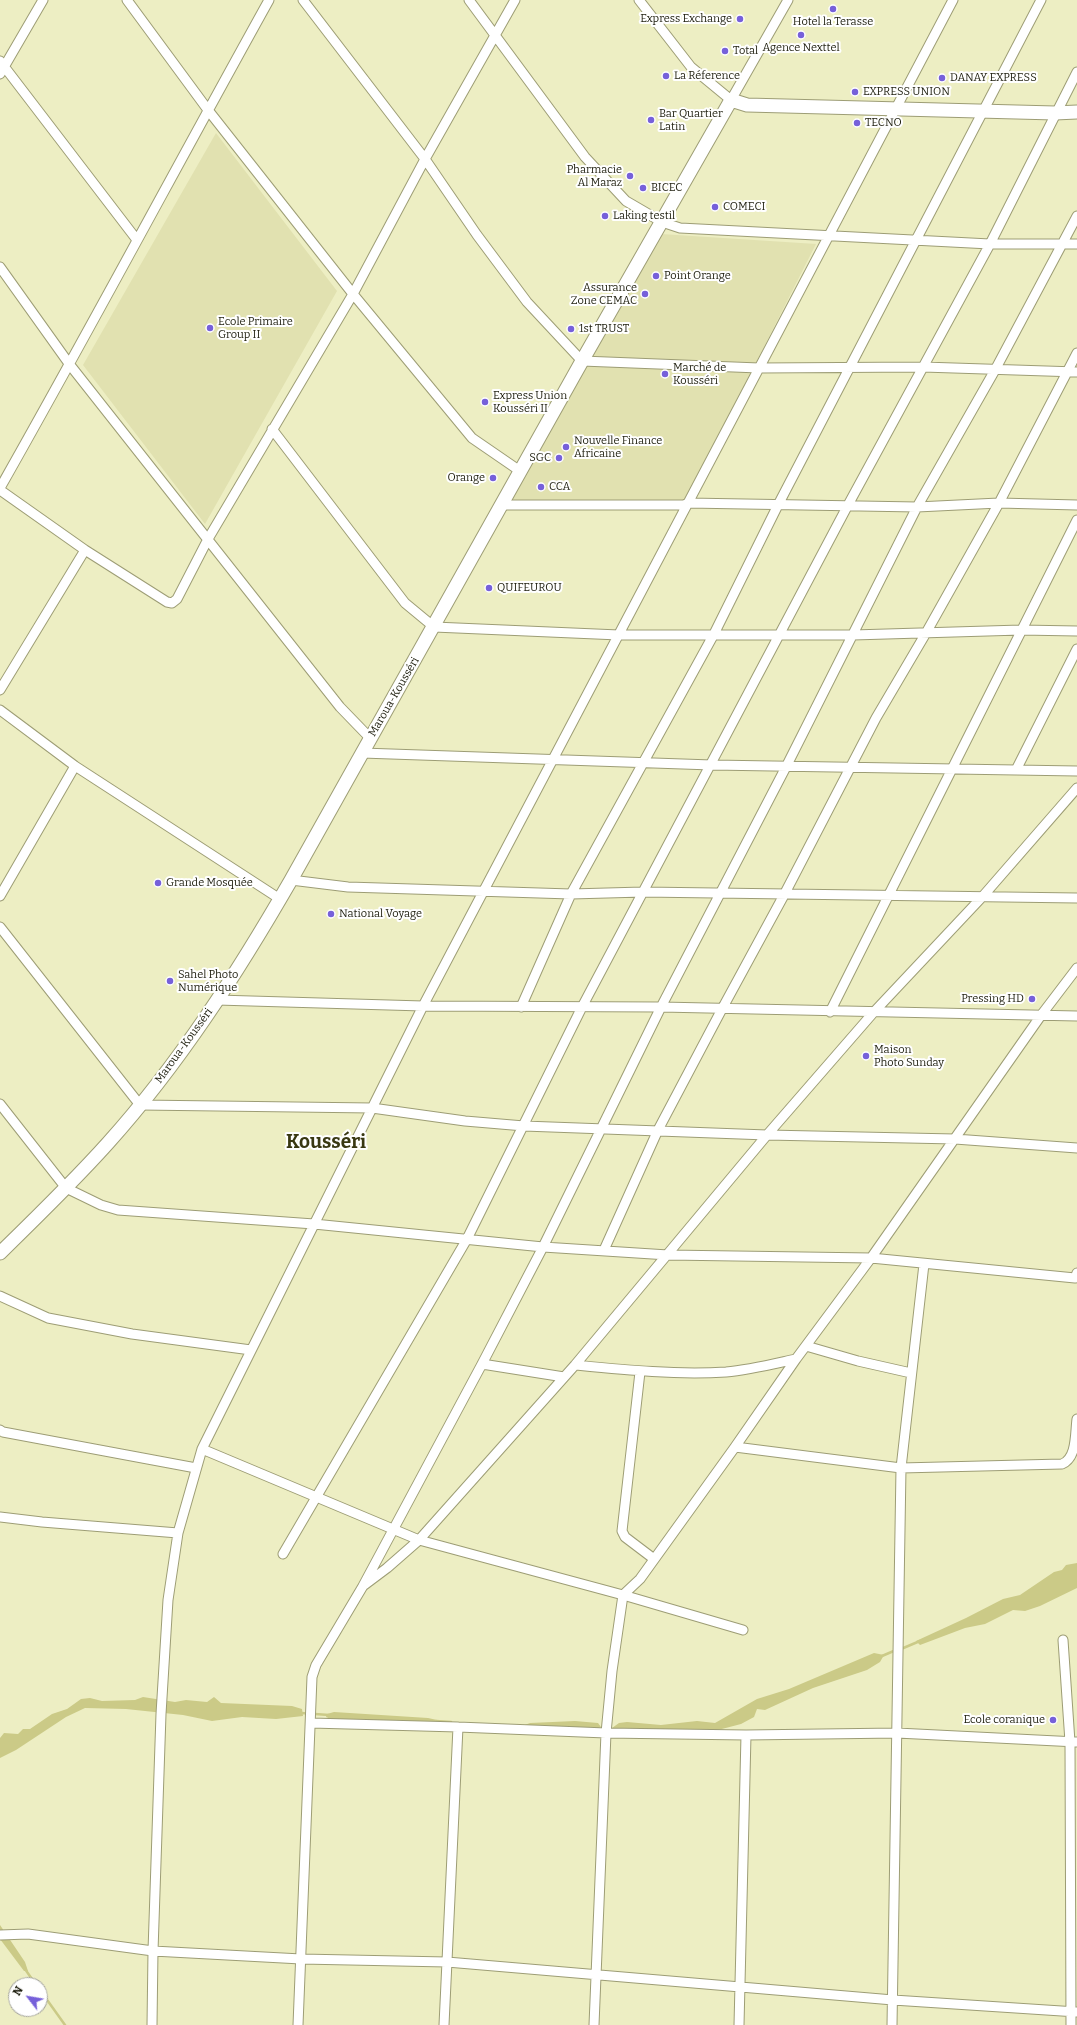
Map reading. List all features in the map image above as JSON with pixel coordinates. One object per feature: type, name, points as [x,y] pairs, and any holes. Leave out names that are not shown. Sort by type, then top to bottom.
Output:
[{"type":"highway","points":[[731,100],[747,105],[1055,113],[1077,112]]},
{"type":"highway","name":"Maroua-Kousséri","points":[[0,1253],[66,1188],[109,1142],[169,1068],[217,1000],[291,880],[582,361],[731,100]]},
{"type":"street","points":[[43,0],[1,67],[137,240]]},
{"type":"street","points":[[127,0],[208,110],[353,294],[472,438],[520,471]]},
{"type":"street","points":[[270,0],[208,110],[70,365],[0,489],[85,550],[167,602],[172,603],[177,599],[208,539],[353,294],[426,159],[515,0]]},
{"type":"street","points":[[303,0],[426,159],[476,235],[527,302],[582,361],[759,368],[850,366],[1077,372]]},
{"type":"street","points":[[469,0],[585,157],[626,201],[662,222],[680,228],[990,244],[1077,244]]},
{"type":"street","points":[[639,0],[691,67],[731,100],[788,0]]},
{"type":"street","points":[[152,2025],[161,1699],[168,1600],[178,1533],[202,1449],[423,1006],[953,0]]},
{"type":"street","points":[[521,1007],[571,894],[714,634],[778,505],[850,366],[918,240],[1041,0]]},
{"type":"street","points":[[283,1554],[315,1497],[403,1351],[467,1239],[582,1008],[848,505],[990,244],[1077,72]]},
{"type":"street","points":[[298,2025],[312,1677],[316,1665],[363,1586],[482,1364],[543,1247],[600,1127],[853,635],[917,507],[995,370],[1077,216]]},
{"type":"street","points":[[0,266],[70,365],[340,706],[370,738]]},
{"type":"street","points":[[604,1250],[658,1130],[876,718],[926,634],[999,503],[1077,353]]},
{"type":"street","points":[[272,429],[405,602],[434,627],[619,635],[853,635],[1021,630],[1077,631]]},
{"type":"street","points":[[501,505],[684,505],[688,503],[917,507],[999,503],[1077,505]]},
{"type":"street","points":[[830,1012],[1077,520]]},
{"type":"street","points":[[0,690],[85,550]]},
{"type":"street","points":[[1016,770],[1077,649]]},
{"type":"street","points":[[0,710],[75,766],[280,899]]},
{"type":"street","points":[[362,753],[642,763],[787,764],[952,770],[1077,771]]},
{"type":"street","points":[[0,896],[75,766]]},
{"type":"street","points":[[363,1586],[387,1568],[419,1540],[576,1365],[767,1135],[873,1013],[983,896],[1077,788]]},
{"type":"street","points":[[291,880],[348,887],[571,894],[643,892],[1077,898]]},
{"type":"street","points":[[0,927],[140,1105],[372,1108],[465,1121],[524,1126],[600,1127],[767,1135],[955,1139],[1077,1148]]},
{"type":"street","points":[[594,2025],[606,1733],[612,1672],[623,1595],[640,1579],[736,1447],[796,1359],[871,1258],[1042,1014],[1077,968]]},
{"type":"street","points":[[217,1000],[423,1006],[582,1008],[661,1007],[873,1013],[1042,1014],[1077,1016]]},
{"type":"street","points":[[0,1104],[66,1188],[101,1205],[118,1210],[314,1224],[543,1247],[668,1255],[871,1258],[924,1264],[1076,1276]]},
{"type":"street","points":[[892,2025],[902,1468],[911,1373],[924,1264]]},
{"type":"street","points":[[0,1296],[48,1318],[132,1334],[251,1350]]},
{"type":"street","points":[[806,1346],[858,1361],[911,1373]]},
{"type":"street","points":[[576,1365],[640,1372],[728,1372],[796,1359]]},
{"type":"street","points":[[482,1364],[564,1377]]},
{"type":"street","points":[[640,1372],[622,1531],[625,1537],[654,1559]]},
{"type":"street","points":[[736,1447],[902,1468],[1062,1464],[1068,1461],[1073,1454],[1077,1419]]},
{"type":"street","points":[[1,1432],[196,1468]]},
{"type":"street","points":[[202,1449],[419,1540],[623,1595],[743,1630]]},
{"type":"street","points":[[0,1517],[42,1522],[178,1533]]},
{"type":"street","points":[[1063,1640],[1073,1742],[1074,2012],[1071,2025]]},
{"type":"street","points":[[311,1721],[606,1733],[746,1735],[897,1733],[1073,1742]]},
{"type":"street","points":[[444,2025],[458,1727]]},
{"type":"street","points":[[739,2025],[746,1735]]},
{"type":"street","points":[[0,1935],[28,1934],[153,1951],[301,1959],[447,1962],[595,1976],[893,2000],[1074,2012]]},
{"type":"shaded area","name":"Ecole Primaire Group II","points":[[216,133],[337,291],[205,524],[83,365]]},
{"type":"shaded area","name":"Marché de Kousséri","points":[[661,234],[816,244],[684,505],[506,504]]},
{"type":"shaded area","points":[[1077,1563],[1077,1588],[1040,1606],[1025,1611],[1013,1610],[985,1624],[965,1628],[920,1645],[916,1641],[1003,1599],[1020,1595],[1054,1572],[1062,1570],[1066,1565]]},
{"type":"shaded area","points":[[874,1653],[884,1655],[880,1662],[867,1670],[813,1688],[765,1710],[757,1709],[754,1717],[741,1724],[718,1730],[665,1731],[639,1728],[614,1730],[612,1728],[619,1723],[627,1722],[661,1725],[697,1721],[715,1723],[757,1699],[789,1689]]},
{"type":"shaded area","points":[[143,1697],[175,1702],[186,1700],[207,1702],[214,1697],[221,1703],[292,1706],[302,1709],[303,1716],[276,1719],[242,1717],[212,1721],[183,1715],[126,1709],[85,1708],[66,1717],[16,1750],[0,1758],[0,1738],[4,1733],[18,1734],[23,1729],[30,1729],[52,1714],[67,1709],[81,1699],[90,1698],[102,1701],[135,1700]]},
{"type":"shaded area","points":[[334,1712],[428,1718],[437,1720],[439,1724],[331,1719],[326,1717],[327,1714]]},
{"type":"shaded area","points":[[575,1721],[598,1723],[601,1727],[595,1729],[522,1726],[530,1723]]},
{"type":"shaded area","points":[[0,1925],[25,1962],[28,1971],[24,1971],[0,1939]]},
{"type":"waterway","points":[[901,1649],[920,1641]]},
{"type":"waterway","points":[[882,1656],[896,1650]]},
{"type":"waterway","points":[[301,1713],[329,1715]]},
{"type":"waterway","points":[[436,1721],[451,1722]]},
{"type":"waterway","points":[[25,1969],[30,1977]]},
{"type":"waterway","points":[[48,2001],[65,2025]]},
{"type":"place","name":"Hotel la Terasse","points":[[833,9]]},
{"type":"place","name":"Express Exchange","points":[[740,19]]},
{"type":"place","name":"Agence Nexttel","points":[[801,35]]},
{"type":"place","name":"Total","points":[[725,51]]},
{"type":"place","name":"La Réference","points":[[666,76]]},
{"type":"place","name":"DANAY EXPRESS","points":[[942,78]]},
{"type":"place","name":"EXPRESS UNION","points":[[855,92]]},
{"type":"place","name":"Bar Quartier Latin","points":[[651,120]]},
{"type":"place","name":"TECNO","points":[[857,123]]},
{"type":"place","name":"Pharmacie Al Maraz","points":[[630,176]]},
{"type":"place","name":"BICEC","points":[[643,188]]},
{"type":"place","name":"COMECI","points":[[715,207]]},
{"type":"place","name":"Laking testil","points":[[605,216]]},
{"type":"place","name":"Point Orange","points":[[656,276]]},
{"type":"place","name":"Assurance Zone CEMAC","points":[[645,294]]},
{"type":"place","name":"Ecole Primaire Group II","points":[[210,328]]},
{"type":"place","name":"1st TRUST","points":[[571,329]]},
{"type":"place","name":"Marché de Kousséri","points":[[665,374]]},
{"type":"place","name":"Express Union Kousséri II","points":[[485,402]]},
{"type":"place","name":"Nouvelle Finance Africaine","points":[[566,447]]},
{"type":"place","name":"SGC","points":[[559,458]]},
{"type":"place","name":"Orange","points":[[493,478]]},
{"type":"place","name":"CCA","points":[[541,487]]},
{"type":"place","name":"QUIFEUROU","points":[[489,588]]},
{"type":"place","name":"Grande Mosquée","points":[[158,883]]},
{"type":"place","name":"National Voyage","points":[[331,914]]},
{"type":"place","name":"Sahel Photo Numérique","points":[[170,981]]},
{"type":"place","name":"Pressing HD","points":[[1032,999]]},
{"type":"place","name":"Maison Photo Sunday","points":[[866,1056]]},
{"type":"place","name":"Ecole coranique","points":[[1053,1720]]},
{"type":"district","name":"Kousséri","points":[[326,1143]]}]
